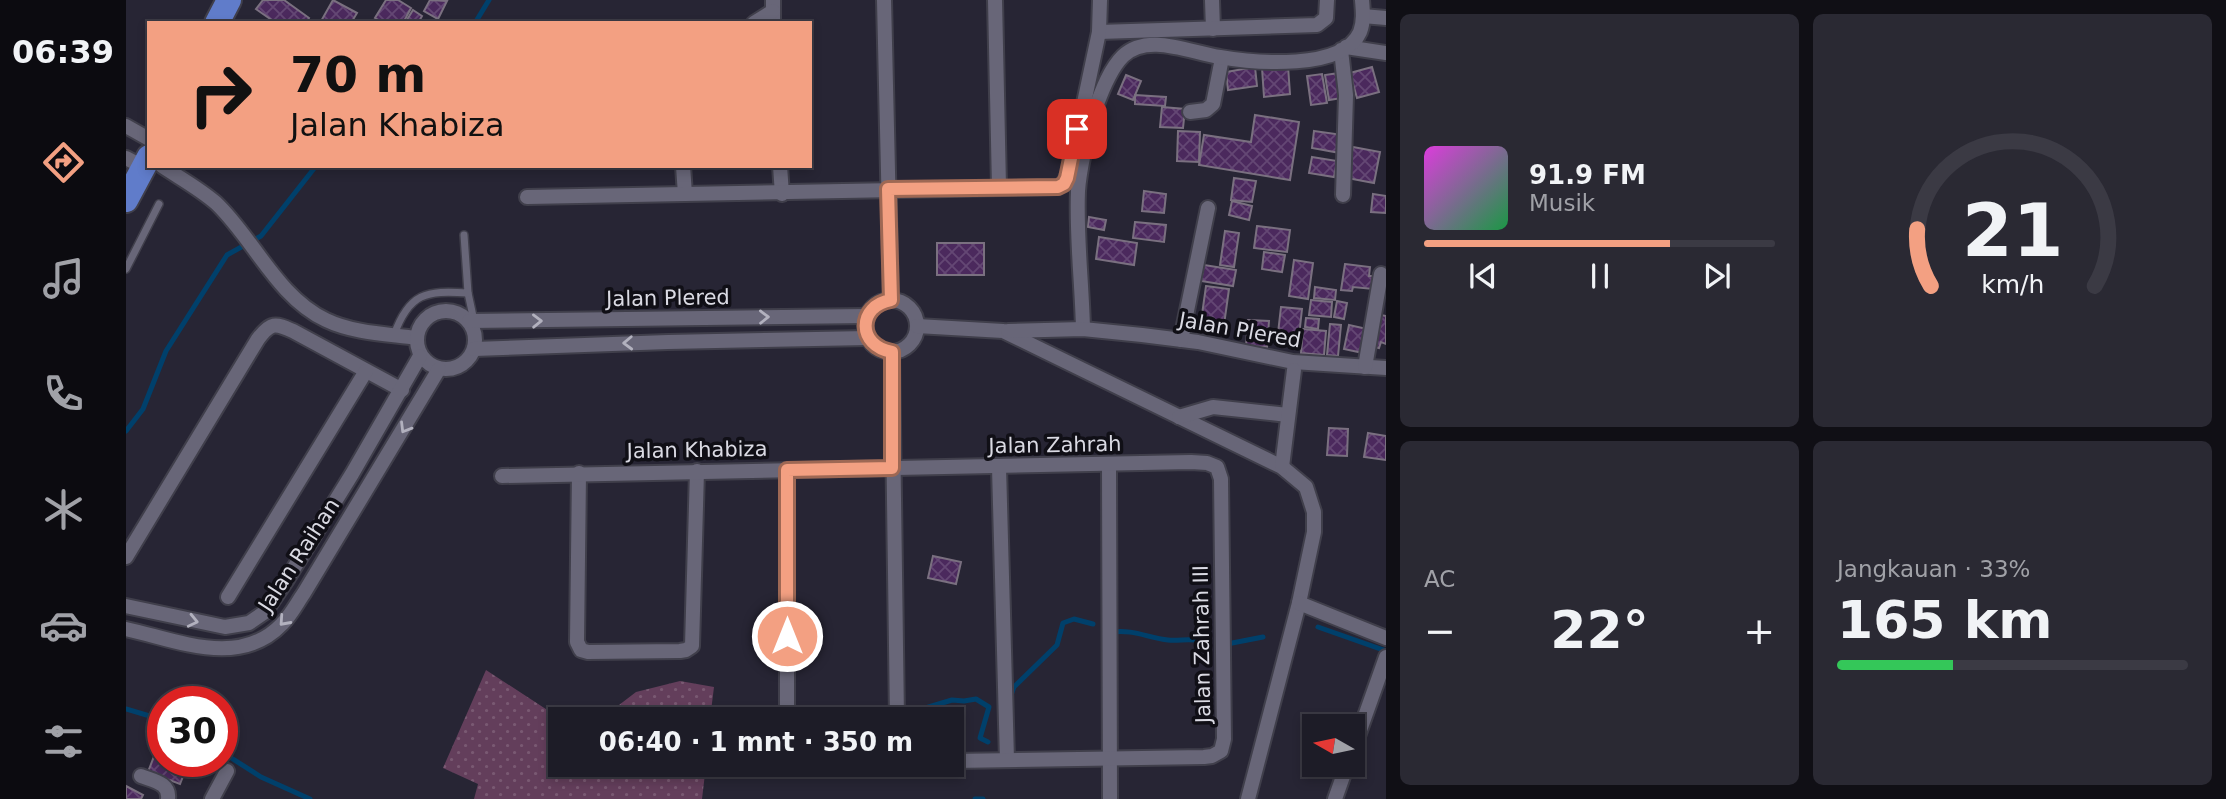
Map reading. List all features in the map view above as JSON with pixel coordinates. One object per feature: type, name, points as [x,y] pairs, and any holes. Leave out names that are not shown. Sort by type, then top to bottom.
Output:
[{"type":"highway","points":[[218,21],[229,0]]},
{"type":"highway","points":[[126,200],[145,162]]},
{"type":"street","points":[[884,0],[891,300]]},
{"type":"street","points":[[995,0],[999,187]]},
{"type":"street","points":[[527,197],[1058,187],[1064,184],[1070,169],[1099,32],[1100,0]]},
{"type":"street","points":[[1212,0],[1213,29]]},
{"type":"street","points":[[1099,32],[1318,25],[1326,18],[1327,0]]},
{"type":"street","points":[[1083,329],[1078,190],[1087,140],[1106,82],[1118,61],[1135,47],[1161,45],[1222,58],[1300,61],[1322,58],[1343,48],[1360,32],[1362,0]]},
{"type":"street","points":[[757,21],[773,11]]},
{"type":"street","points":[[1363,16],[1386,18]]},
{"type":"street","points":[[1343,48],[1386,53]]},
{"type":"street","points":[[1343,48],[1346,106],[1343,195]]},
{"type":"street","points":[[1190,112],[1206,110],[1213,104],[1222,58]]},
{"type":"street","points":[[126,127],[147,138]]},
{"type":"street","points":[[155,168],[215,203],[292,296],[315,314],[345,327],[416,338]]},
{"type":"street","points":[[683,168],[685,194]]},
{"type":"street","points":[[780,168],[782,194]]},
{"type":"street","points":[[1181,340],[1208,208]]},
{"type":"street","points":[[1365,367],[1381,274]]},
{"type":"street","points":[[881,302],[901,302],[915,316],[915,336],[909,345],[892,352],[882,350],[868,338],[865,327],[867,316],[873,307],[881,302]]},
{"type":"street","points":[[448,310],[471,321],[474,349],[460,366],[439,369],[420,356],[416,338],[419,327],[426,318],[436,312],[448,310]]},
{"type":"street","name":"Jalan Plered","points":[[471,321],[867,316]]},
{"type":"street","points":[[666,319],[667,342]]},
{"type":"street","points":[[126,557],[258,339],[270,326],[293,331],[401,390]]},
{"type":"street","name":"Jalan Plered","points":[[917,326],[1003,331],[1083,329],[1181,340],[1293,362],[1386,368]]},
{"type":"street","points":[[1003,331],[1282,467],[1306,487],[1314,512],[1314,532],[1299,603],[1248,799]]},
{"type":"street","points":[[474,349],[868,338]]},
{"type":"street","points":[[892,352],[897,707]]},
{"type":"street","name":"Jalan Raihan","points":[[126,606],[217,626],[234,627],[249,623],[265,612],[305,551],[420,356]]},
{"type":"street","name":"Jalan Raihan","points":[[126,629],[224,650],[242,648],[274,632],[290,614],[439,369]]},
{"type":"street","points":[[1282,467],[1294,370]]},
{"type":"street","points":[[228,597],[366,372]]},
{"type":"street","points":[[1179,417],[1213,407],[1288,415]]},
{"type":"street","name":"Jalan Zahrah","points":[[892,468],[1202,462],[1217,467]]},
{"type":"street","points":[[1109,465],[1111,799]]},
{"type":"street","points":[[999,467],[1007,760]]},
{"type":"street","name":"Jalan Zahrah III","points":[[1109,758],[1212,756],[1223,747],[1221,479],[1217,467]]},
{"type":"street","name":"Jalan Khabiza","points":[[502,476],[892,468]]},
{"type":"street","points":[[787,470],[787,707]]},
{"type":"street","points":[[579,473],[577,642],[581,650],[588,653],[680,651],[692,646],[697,471]]},
{"type":"street","points":[[305,551],[322,562]]},
{"type":"street","points":[[1299,603],[1386,638]]},
{"type":"street","points":[[144,633],[150,612]]},
{"type":"street","points":[[1365,716],[1384,662]]},
{"type":"street","points":[[964,761],[1109,758]]},
{"type":"street","points":[[141,776],[166,787],[168,799]]},
{"type":"street","points":[[212,799],[224,777]]},
{"type":"street","points":[[1335,799],[1343,777]]},
{"type":"lane","points":[[126,269],[159,204]]},
{"type":"lane","points":[[464,235],[471,321]]},
{"type":"lane","points":[[394,335],[401,315],[417,299],[435,292],[468,293]]},
{"type":"shaded area","points":[[486,670],[548,710],[548,777],[705,777],[702,799],[474,799],[478,784],[443,768]]},
{"type":"shaded area","points":[[680,681],[714,687],[712,707],[616,707],[636,692]]},
{"type":"building","points":[[263,0],[284,0],[309,18],[307,21],[273,21],[256,9]]},
{"type":"building","points":[[333,0],[357,13],[352,21],[321,21]]},
{"type":"building","points":[[386,0],[398,0],[411,8],[404,21],[380,21],[375,18]]},
{"type":"building","points":[[430,0],[447,1],[438,19],[424,11]]},
{"type":"building","points":[[413,10],[422,16],[419,21],[406,21]]},
{"type":"building","points":[[1288,66],[1290,94],[1264,97],[1262,68]]},
{"type":"building","points":[[1255,67],[1257,86],[1228,90],[1226,72]]},
{"type":"building","points":[[1372,67],[1379,92],[1357,98],[1350,73]]},
{"type":"building","points":[[1339,73],[1342,98],[1329,100],[1325,75]]},
{"type":"building","points":[[1322,74],[1327,103],[1311,105],[1307,76]]},
{"type":"building","points":[[1126,75],[1141,81],[1133,100],[1118,94]]},
{"type":"building","points":[[1135,95],[1166,97],[1165,106],[1135,104]]},
{"type":"building","points":[[1162,107],[1185,109],[1183,128],[1160,127]]},
{"type":"building","points":[[1255,115],[1299,122],[1290,180],[1199,165],[1204,135],[1251,142]]},
{"type":"building","points":[[1178,131],[1200,132],[1199,162],[1177,161]]},
{"type":"building","points":[[1314,131],[1343,135],[1340,153],[1312,148]]},
{"type":"building","points":[[1353,147],[1380,152],[1374,183],[1347,178]]},
{"type":"building","points":[[1312,157],[1337,161],[1334,177],[1309,173]]},
{"type":"building","points":[[1234,178],[1256,181],[1252,202],[1231,200]]},
{"type":"building","points":[[1144,191],[1166,194],[1164,213],[1142,211]]},
{"type":"building","points":[[1373,194],[1386,196],[1386,213],[1371,212]]},
{"type":"building","points":[[1232,201],[1252,206],[1249,220],[1229,215]]},
{"type":"building","points":[[1089,217],[1106,220],[1104,230],[1088,227]]},
{"type":"building","points":[[1135,222],[1166,225],[1164,242],[1133,238]]},
{"type":"building","points":[[1257,226],[1290,230],[1287,252],[1254,248]]},
{"type":"building","points":[[1225,231],[1239,233],[1234,267],[1220,265]]},
{"type":"building","points":[[1099,237],[1137,243],[1134,265],[1096,259]]},
{"type":"building","points":[[937,243],[984,243],[984,275],[937,275]]},
{"type":"building","points":[[1264,252],[1285,255],[1282,272],[1262,269]]},
{"type":"building","points":[[1294,260],[1313,263],[1308,299],[1289,296]]},
{"type":"building","points":[[1345,264],[1370,267],[1369,276],[1375,276],[1373,289],[1353,287],[1352,291],[1341,290]]},
{"type":"building","points":[[1204,265],[1236,270],[1233,286],[1201,281]]},
{"type":"building","points":[[1206,286],[1229,289],[1223,332],[1200,329]]},
{"type":"building","points":[[1315,287],[1336,290],[1335,300],[1314,298]]},
{"type":"building","points":[[1311,300],[1332,302],[1331,317],[1309,315]]},
{"type":"building","points":[[1337,301],[1347,303],[1344,319],[1334,317]]},
{"type":"building","points":[[1281,307],[1302,309],[1298,345],[1277,342]]},
{"type":"building","points":[[1376,314],[1386,316],[1386,344],[1381,342],[1379,348],[1369,346]]},
{"type":"building","points":[[1306,318],[1319,319],[1318,329],[1305,327]]},
{"type":"building","points":[[1248,320],[1269,321],[1267,347],[1246,346]]},
{"type":"building","points":[[1330,324],[1341,325],[1338,356],[1327,355]]},
{"type":"building","points":[[1349,325],[1367,329],[1363,353],[1344,349]]},
{"type":"building","points":[[1303,329],[1326,331],[1324,355],[1301,353]]},
{"type":"building","points":[[1329,428],[1348,429],[1347,456],[1327,455]]},
{"type":"building","points":[[1368,433],[1386,436],[1386,460],[1364,457]]},
{"type":"building","points":[[933,556],[961,562],[956,584],[928,578]]},
{"type":"building","points":[[161,777],[183,777],[180,784]]},
{"type":"building","points":[[126,786],[143,795],[141,799],[126,799]]},
{"type":"waterway","points":[[476,21],[489,0]]},
{"type":"waterway","points":[[126,431],[143,409],[166,351],[227,255],[261,236],[314,168]]},
{"type":"waterway","points":[[1010,698],[1014,687],[1057,645],[1063,623],[1074,619],[1093,624]]},
{"type":"waterway","points":[[1318,627],[1386,651]]},
{"type":"waterway","points":[[1112,632],[1168,640],[1202,641]]},
{"type":"waterway","points":[[1227,644],[1263,637]]},
{"type":"waterway","points":[[929,707],[952,700],[976,699],[989,707],[980,738],[988,742]]},
{"type":"waterway","points":[[126,709],[147,715]]},
{"type":"waterway","points":[[238,762],[261,777],[310,799]]},
{"type":"waterway","points":[[975,799],[983,799]]},
{"type":"route","points":[[787,636],[787,470],[892,468],[892,352],[874,345],[868,338],[865,327],[867,316],[873,307],[891,300],[888,189],[1058,187],[1064,184],[1070,169],[1077,129]]}]
